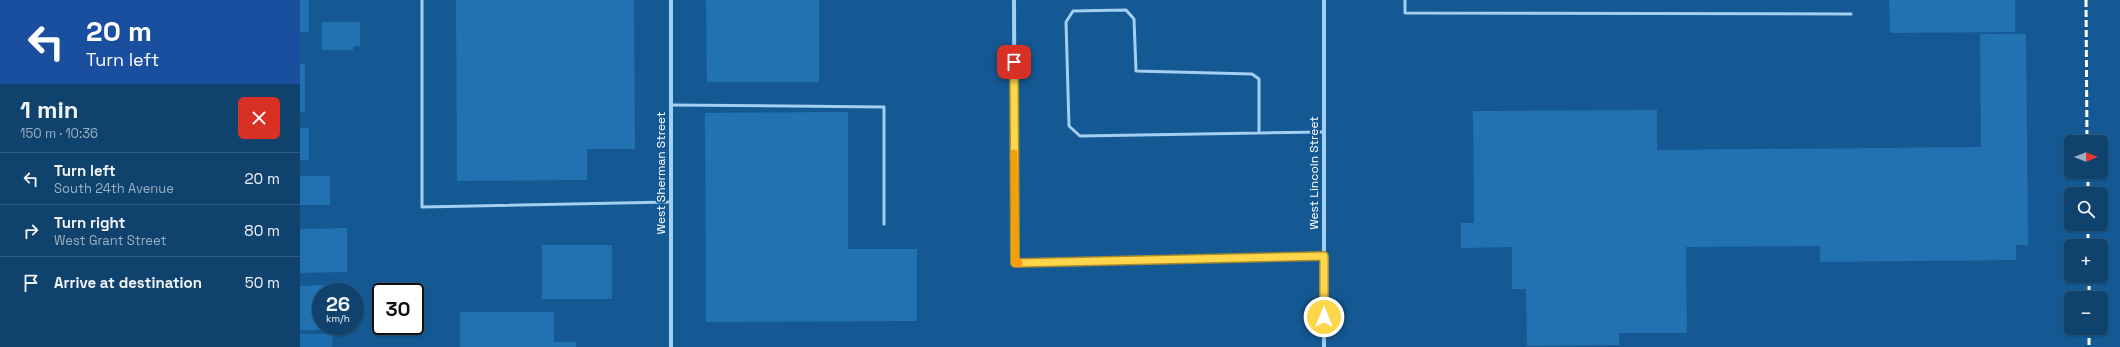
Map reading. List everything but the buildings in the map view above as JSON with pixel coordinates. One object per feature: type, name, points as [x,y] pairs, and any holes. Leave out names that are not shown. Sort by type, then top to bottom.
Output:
[{"type":"street","name":"West Sherman Street","points":[[671,0],[671,347]]},
{"type":"street","points":[[1014,0],[1015,263],[1324,256]]},
{"type":"street","name":"West Lincoln Street","points":[[1324,0],[1324,347]]},
{"type":"lane","points":[[422,0],[422,207],[671,202]]},
{"type":"lane","points":[[1405,0],[1405,13],[1851,14]]},
{"type":"lane","points":[[1258,133],[1258,79],[1252,74],[1136,71],[1134,19],[1126,10],[1073,11],[1066,22],[1069,126],[1080,136],[1324,132]]},
{"type":"lane","points":[[671,105],[884,107],[884,224]]},
{"type":"shaded area","points":[[300,334],[333,335],[332,347],[300,347]]},
{"type":"railway","points":[[2086,0],[2087,135]]},
{"type":"railway","points":[[2088,179],[2088,187]]},
{"type":"railway","points":[[2088,231],[2088,239]]},
{"type":"railway","points":[[2089,283],[2089,291]]},
{"type":"railway","points":[[2089,335],[2089,347]]},
{"type":"slow traffic","points":[[1014,153],[1015,263],[1019,263]]},
{"type":"route","points":[[1014,62],[1015,263],[1324,256],[1324,317]]}]
